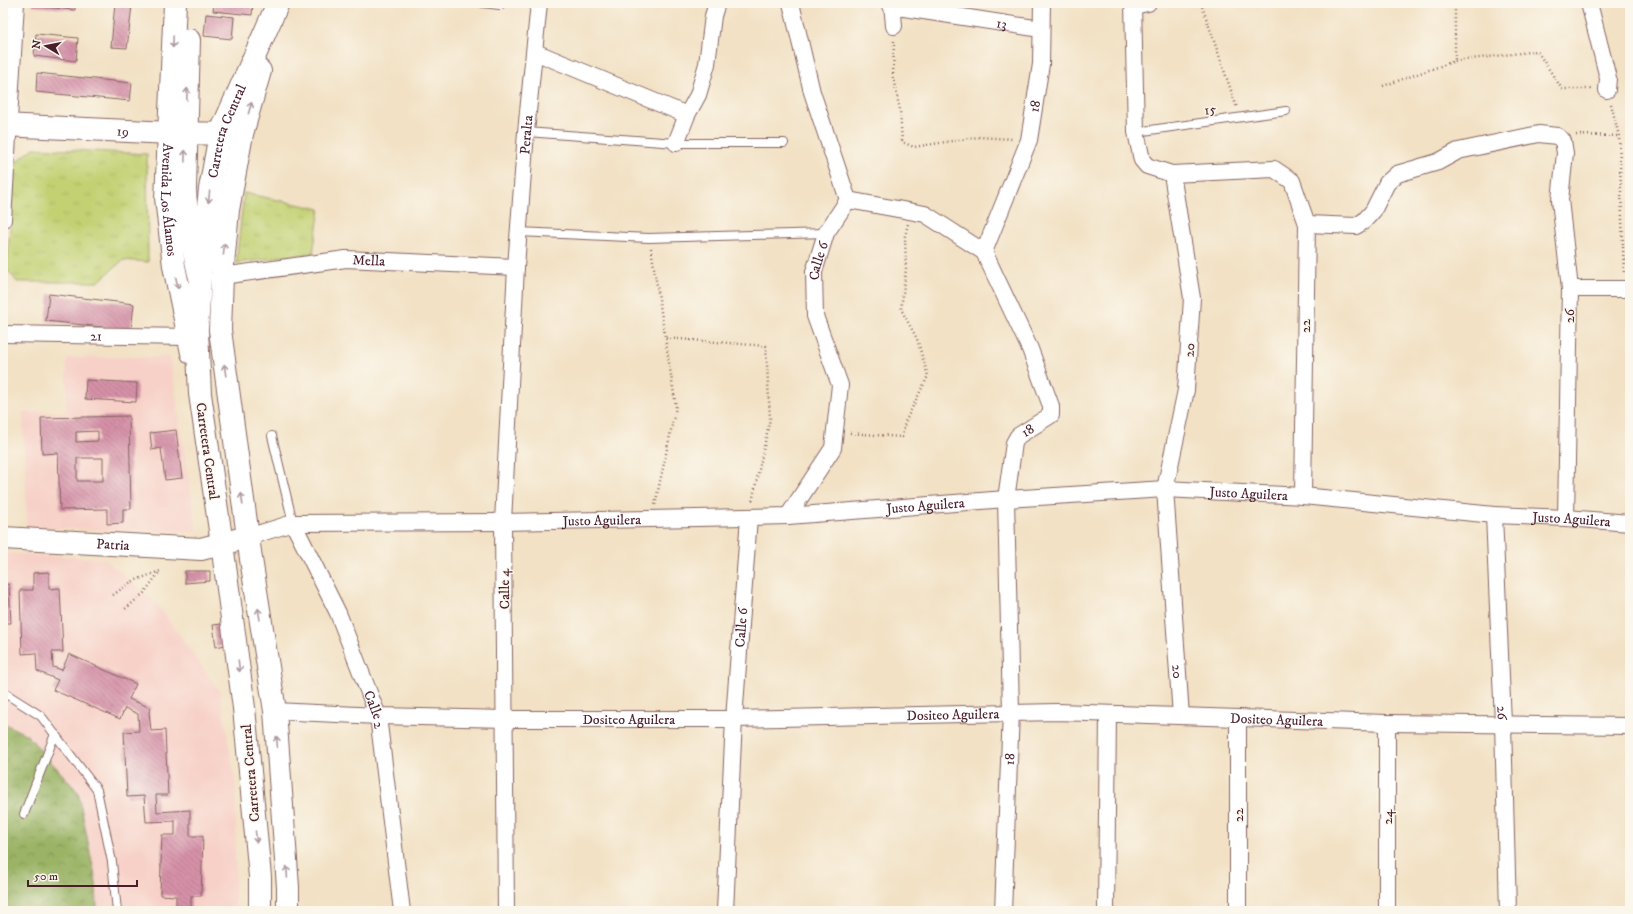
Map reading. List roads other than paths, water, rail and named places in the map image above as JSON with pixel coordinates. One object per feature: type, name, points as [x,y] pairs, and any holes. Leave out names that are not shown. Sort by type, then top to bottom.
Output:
[{"type":"main road","name":"Avenida Los Álamos","points":[[175,3],[178,133],[187,220],[200,278]]},
{"type":"main road","name":"Avenida Los Álamos","points":[[190,3],[178,133],[166,198],[174,266],[200,394]]},
{"type":"main road","name":"Carretera Central","points":[[260,911],[260,877],[244,708],[200,394],[197,330],[200,278],[210,189],[220,134],[279,3]]},
{"type":"main road","name":"Carretera Central","points":[[279,3],[242,134],[228,210],[222,276],[220,330],[248,537],[275,710],[288,887],[288,911]]},
{"type":"main road","name":"19","points":[[6,125],[178,133],[242,134]]},
{"type":"main road","points":[[200,278],[220,330]]},
{"type":"main road","name":"Justo Aguilera","points":[[222,544],[248,537]]},
{"type":"main road","name":"Patria","points":[[3,538],[201,549],[222,544]]},
{"type":"street","points":[[3,220],[6,125],[16,3]]},
{"type":"street","name":"Peralta","points":[[516,267],[526,132],[539,3]]},
{"type":"street","points":[[676,143],[686,115],[698,95],[707,64],[711,24],[717,3]]},
{"type":"street","points":[[791,3],[812,92],[848,200],[925,214],[984,252]]},
{"type":"street","name":"18","points":[[1003,911],[1011,712],[1006,499],[1014,443],[1018,436],[1050,415],[1051,406],[1030,349],[984,252],[1029,140],[1041,64],[1042,3]]},
{"type":"street","points":[[1589,3],[1608,78],[1607,90]]},
{"type":"street","points":[[1138,4],[1136,132],[1142,160],[1148,166],[1172,174]]},
{"type":"street","points":[[891,5],[894,26]]},
{"type":"street","name":"13","points":[[891,5],[1041,29]]},
{"type":"street","points":[[535,52],[686,115]]},
{"type":"street","name":"26","points":[[1307,224],[1356,226],[1364,221],[1373,211],[1387,183],[1397,174],[1438,162],[1458,151],[1539,134],[1557,136],[1563,142],[1565,153],[1560,200],[1570,289],[1566,518]]},
{"type":"street","name":"22","points":[[1172,174],[1274,168],[1292,181],[1307,224],[1302,496]]},
{"type":"street","name":"20","points":[[1172,174],[1192,298],[1186,390],[1166,489],[1180,716]]},
{"type":"street","name":"Calle 6","points":[[788,516],[833,448],[840,385],[815,316],[814,272],[826,233],[848,200]]},
{"type":"street","name":"Mella","points":[[222,276],[346,259],[516,267]]},
{"type":"street","name":"Calle 4","points":[[506,911],[506,719],[503,522],[516,267]]},
{"type":"street","points":[[1570,289],[1627,289]]},
{"type":"street","name":"21","points":[[3,334],[189,337]]},
{"type":"street","name":"Justo Aguilera","points":[[248,537],[293,523],[503,522],[788,516],[1006,499],[1166,489],[1302,496],[1494,516],[1566,518],[1630,523]]},
{"type":"street","name":"Calle 6","points":[[725,911],[734,719],[749,516]]},
{"type":"street","name":"26","points":[[1494,516],[1503,724],[1508,911]]},
{"type":"street","name":"Calle 2","points":[[293,523],[338,613],[378,716],[402,911]]},
{"type":"street","name":"Dositeo Aguilera","points":[[275,710],[378,716],[506,719],[734,719],[1011,712],[1387,723],[1630,726]]},
{"type":"street","points":[[1106,911],[1108,714]]},
{"type":"street","name":"22","points":[[1238,718],[1238,911]]},
{"type":"street","name":"24","points":[[1387,723],[1387,911]]},
{"type":"lane","points":[[482,3],[500,5]]},
{"type":"lane","name":"15","points":[[1136,132],[1286,111]]},
{"type":"lane","points":[[526,132],[676,143],[784,143]]},
{"type":"lane","points":[[519,232],[649,238],[826,233]]},
{"type":"lane","points":[[272,436],[293,523]]},
{"type":"lane","points":[[3,692],[41,716],[97,790],[112,862],[117,911]]},
{"type":"lane","points":[[24,814],[55,734]]}]
